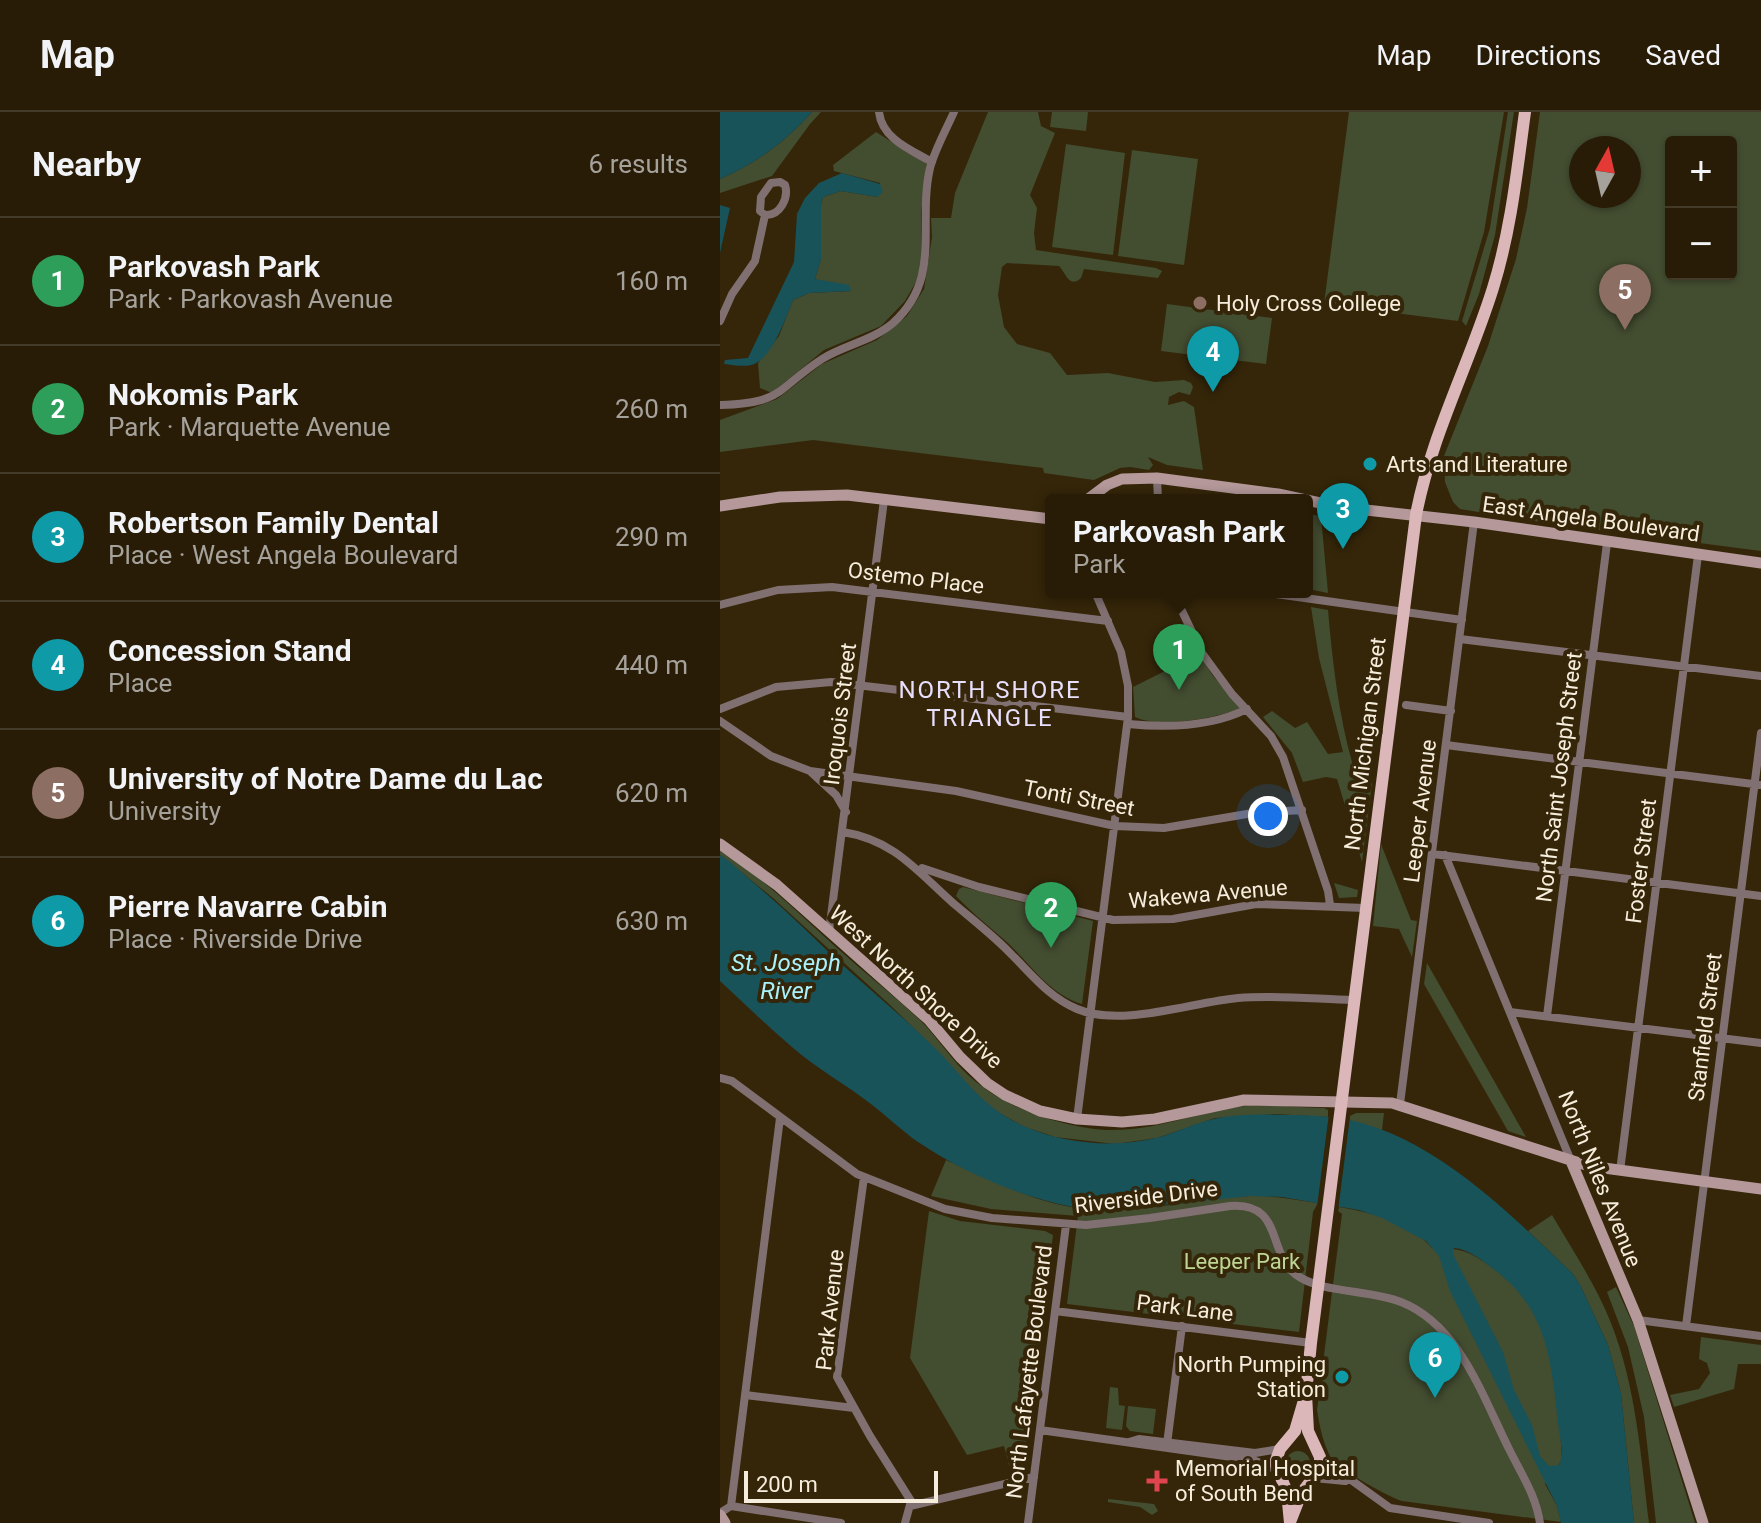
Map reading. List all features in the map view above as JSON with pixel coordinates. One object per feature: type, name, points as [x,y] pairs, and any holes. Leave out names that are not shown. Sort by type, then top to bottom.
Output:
[{"type":"main road","name":"North Michigan Street","points":[[1317,1451],[1308,1431],[1306,1394],[1311,1343],[1416,515],[1432,448],[1482,319],[1502,255],[1515,190],[1525,112]]},
{"type":"main road","name":"North Michigan Street","points":[[1284,1445],[1295,1431],[1306,1394]]},
{"type":"main road","points":[[1301,1440],[1317,1451],[1319,1469],[1301,1494],[1290,1522],[1287,1492],[1276,1455],[1284,1445],[1301,1440]]},
{"type":"main road","points":[[1280,1475],[1295,1484],[1311,1480]]},
{"type":"street","points":[[879,112],[888,135],[932,162]]},
{"type":"street","points":[[720,405],[750,404],[772,398],[827,356],[872,337],[899,317],[918,288],[924,269],[926,194],[932,162],[954,112]]},
{"type":"street","points":[[720,321],[732,294],[755,261],[765,215]]},
{"type":"street","points":[[1157,478],[1158,494]]},
{"type":"street","name":"East Angela Boulevard","points":[[1095,494],[1122,479],[1157,478],[1250,494]]},
{"type":"street","points":[[720,506],[800,495],[847,495],[1045,518]]},
{"type":"street","name":"Iroquois Street","points":[[829,932],[884,500]]},
{"type":"street","name":"East Angela Boulevard","points":[[1313,503],[1474,522],[1761,563]]},
{"type":"street","name":"Leeper Avenue","points":[[1400,1104],[1474,522]]},
{"type":"street","name":"North Saint Joseph Street","points":[[1547,1016],[1607,543]]},
{"type":"street","name":"Foster Street","points":[[1620,1171],[1698,555]]},
{"type":"street","name":"Ostemo Place","points":[[720,605],[785,589],[832,587],[1108,621]]},
{"type":"street","points":[[1077,1119],[1128,720],[1125,668],[1120,648],[1098,598]]},
{"type":"street","points":[[1176,598],[1202,653],[1271,736],[1283,757],[1330,905]]},
{"type":"street","points":[[1304,598],[1462,620]]},
{"type":"street","points":[[1460,639],[1761,676]]},
{"type":"street","points":[[720,709],[750,695],[794,684],[831,682],[1128,720],[1153,726],[1192,725],[1232,716],[1247,709]]},
{"type":"street","points":[[1406,705],[1451,711]]},
{"type":"street","points":[[720,721],[771,756],[810,771],[836,795],[846,812]]},
{"type":"street","name":"Stanfield Street","points":[[1686,1326],[1740,893],[1758,785],[1761,733]]},
{"type":"street","points":[[1446,745],[1758,785]]},
{"type":"street","name":"Tonti Street","points":[[810,771],[956,791],[1115,826],[1164,828],[1253,813],[1302,810]]},
{"type":"street","points":[[843,832],[876,842],[917,866],[1049,992],[1080,1010],[1156,1013],[1219,1000],[1254,997],[1353,1000]]},
{"type":"street","name":"West North Shore Drive","points":[[720,844],[777,885],[929,1020],[987,1083],[1040,1111],[1077,1119],[1122,1122],[1155,1119],[1244,1100],[1341,1100],[1400,1104],[1571,1161],[1620,1171],[1761,1189]]},
{"type":"street","points":[[1433,854],[1761,896]]},
{"type":"street","name":"North Niles Avenue","points":[[1445,855],[1638,1320],[1703,1523]]},
{"type":"street","name":"Wakewa Avenue","points":[[917,866],[979,887],[1104,918],[1163,920],[1256,904],[1365,908]]},
{"type":"street","points":[[1510,1012],[1761,1043]]},
{"type":"street","name":"Riverside Drive","points":[[720,1078],[732,1081],[864,1177],[945,1209],[992,1218],[1066,1225],[1111,1223],[1247,1206],[1267,1220],[1292,1272],[1319,1283],[1405,1303],[1442,1332],[1478,1386],[1528,1483],[1540,1523]]},
{"type":"street","points":[[731,1506],[780,1118]]},
{"type":"street","name":"Park Avenue","points":[[864,1177],[837,1377],[911,1501],[910,1506]]},
{"type":"street","name":"North Lafayette Boulevard","points":[[1028,1523],[1066,1225]]},
{"type":"street","name":"Park Lane","points":[[1055,1311],[1311,1343]]},
{"type":"street","points":[[1638,1320],[1761,1336]]},
{"type":"street","points":[[1167,1446],[1182,1326]]},
{"type":"street","points":[[745,1395],[854,1408]]},
{"type":"street","points":[[1040,1430],[1128,1442],[1255,1453],[1268,1453],[1284,1445]]},
{"type":"street","points":[[1167,1446],[1253,1460],[1280,1475]]},
{"type":"street","points":[[1317,1451],[1328,1468],[1347,1477],[1384,1505],[1418,1518],[1489,1523]]},
{"type":"street","points":[[905,1523],[910,1506],[1034,1477]]},
{"type":"street","points":[[1311,1480],[1336,1479],[1352,1483]]},
{"type":"street","points":[[725,1523],[720,1514],[731,1506],[841,1523]]},
{"type":"green space","points":[[812,112],[821,112],[772,176],[720,193],[720,179],[770,151]]},
{"type":"green space","points":[[988,112],[1038,112],[1041,126],[1055,133],[1030,195],[1037,208],[1034,233],[1036,250],[1162,271],[1158,278],[1084,269],[1081,278],[1073,282],[1059,266],[1007,263],[1002,267],[998,295],[1004,327],[1017,344],[1050,353],[1067,375],[1108,373],[1155,382],[1184,380],[1191,383],[1190,395],[1179,392],[1169,397],[1168,405],[1184,401],[1194,407],[1203,470],[1167,465],[1148,457],[1153,465],[1149,470],[1120,468],[1094,480],[1044,473],[1043,468],[813,440],[720,452],[720,420],[777,399],[822,364],[877,340],[907,316],[924,289],[932,237],[931,218],[951,218],[955,193]]},
{"type":"green space","points":[[1052,112],[1088,112],[1086,131],[1050,127]]},
{"type":"green space","points":[[1349,112],[1504,112],[1484,232],[1458,321],[1324,304]]},
{"type":"green space","points":[[1508,112],[1514,112],[1495,235],[1479,294],[1466,326],[1462,321],[1490,228]]},
{"type":"green space","points":[[1540,112],[1761,112],[1761,551],[1553,524],[1460,509],[1453,502],[1445,482],[1444,456],[1488,346],[1516,259],[1527,208]]},
{"type":"green space","points":[[876,132],[927,164],[921,213],[922,260],[917,280],[905,301],[881,326],[824,350],[772,393],[760,388],[758,363],[779,336],[793,300],[809,293],[851,291],[815,279],[821,259],[821,205],[823,197],[841,191],[877,197],[880,183],[834,171],[833,165]]},
{"type":"green space","points":[[1066,144],[1125,153],[1113,255],[1052,247]]},
{"type":"green space","points":[[1132,150],[1198,159],[1184,265],[1118,256]]},
{"type":"green space","points":[[1167,304],[1272,318],[1266,364],[1161,351]]},
{"type":"green space","points":[[1313,515],[1321,516],[1328,593],[1313,590]]},
{"type":"green space","points":[[1311,607],[1328,610],[1346,740],[1358,782],[1372,782],[1362,862],[1337,779],[1326,777],[1303,782],[1292,753],[1263,717],[1272,711],[1295,728],[1307,722],[1328,754],[1343,752],[1319,658]]},
{"type":"green space","points":[[1199,654],[1213,676],[1242,708],[1173,722],[1135,717],[1133,687]]},
{"type":"green space","points":[[1381,844],[1411,920],[1417,921],[1412,957],[1399,929],[1373,926]]},
{"type":"green space","points":[[720,851],[766,885],[910,1011],[968,1075],[995,1095],[1024,1110],[1072,1125],[1107,1130],[1145,1127],[1248,1106],[1324,1108],[1328,1110],[1328,1117],[1275,1114],[1215,1118],[1157,1138],[1115,1144],[1055,1137],[1025,1127],[980,1099],[889,1004],[773,898],[720,855]]},
{"type":"green space","points":[[1334,883],[1358,890],[1357,897],[1339,898]]},
{"type":"green space","points":[[963,887],[1093,921],[1082,1004],[1050,986],[1009,944],[962,903],[956,896]]},
{"type":"green space","points":[[1427,963],[1526,1137],[1508,1131],[1424,984]]},
{"type":"green space","points":[[1356,1113],[1384,1113],[1382,1130],[1349,1121],[1350,1116]]},
{"type":"green space","name":"Leeper Park","points":[[946,1160],[1038,1199],[1077,1208],[1135,1209],[1250,1196],[1318,1203],[1313,1212],[1299,1332],[1067,1304],[1078,1216],[991,1209],[931,1196]]},
{"type":"green space","name":"Leeper Park","points":[[1339,1207],[1402,1225],[1432,1248],[1472,1254],[1505,1278],[1528,1303],[1540,1324],[1551,1362],[1562,1460],[1545,1484],[1557,1506],[1561,1522],[1402,1501],[1352,1475],[1331,1458],[1317,1410],[1342,1214],[1338,1211]]},
{"type":"green space","points":[[929,1211],[960,1221],[1045,1231],[1053,1235],[1022,1474],[1012,1476],[1004,1446],[967,1455],[910,1358]]},
{"type":"green space","points":[[1552,1215],[1598,1295],[1619,1347],[1636,1422],[1649,1523],[1634,1523],[1621,1394],[1608,1345],[1573,1274],[1528,1231]]},
{"type":"green space","points":[[1616,1287],[1634,1326],[1695,1523],[1656,1523],[1644,1417],[1628,1347],[1607,1292]]},
{"type":"green space","points":[[1701,1337],[1761,1345],[1761,1364],[1738,1364],[1734,1389],[1674,1407],[1670,1395],[1699,1389],[1710,1373],[1707,1363],[1699,1359]]},
{"type":"green space","points":[[1110,1387],[1118,1388],[1119,1405],[1125,1406],[1122,1430],[1106,1428]]},
{"type":"green space","points":[[1128,1406],[1156,1409],[1153,1434],[1130,1431],[1126,1426]]},
{"type":"green space","points":[[1298,1451],[1306,1455],[1310,1463],[1306,1471],[1298,1475],[1290,1471],[1286,1463],[1290,1455]]},
{"type":"green space","points":[[1108,1499],[1154,1504],[1158,1511],[1152,1515],[1140,1507],[1108,1502]]},
{"type":"water","points":[[720,112],[812,112],[770,151],[720,179]]},
{"type":"water","points":[[842,173],[880,184],[883,192],[877,197],[841,191],[823,197],[821,259],[815,279],[849,285],[851,291],[809,293],[793,300],[777,338],[765,356],[751,365],[724,364],[725,360],[748,358],[794,262],[797,214],[805,198],[819,183]]},
{"type":"water","points":[[720,205],[730,208],[720,253]]},
{"type":"water","name":"St. Joseph River","points":[[720,855],[915,1029],[989,1104],[1026,1127],[1073,1141],[1124,1143],[1156,1138],[1222,1117],[1340,1118],[1389,1132],[1447,1164],[1500,1206],[1573,1274],[1581,1287],[1608,1345],[1621,1394],[1634,1523],[1561,1523],[1557,1506],[1450,1291],[1439,1256],[1426,1241],[1359,1210],[1282,1197],[1251,1196],[1099,1211],[1052,1202],[1005,1187],[960,1167],[912,1138],[871,1104],[801,1055],[720,981]],"holes":[[[1454,1248],[1479,1258],[1510,1284],[1525,1300],[1535,1318],[1549,1356],[1562,1450],[1559,1465],[1549,1466],[1540,1456],[1532,1425],[1514,1390],[1503,1352],[1453,1254]]]},
{"type":"pier","points":[[1329,1113],[1350,1117],[1338,1211],[1317,1207]]},
{"type":"place","name":"Holy Cross College","points":[[1200,303]]},
{"type":"place","name":"University of Notre Dame du Lac","points":[[1625,330]]},
{"type":"place","name":"Concession Stand","points":[[1213,392]]},
{"type":"place","name":"Arts and Literature","points":[[1370,464]]},
{"type":"place","name":"Robertson Family Dental","points":[[1343,549]]},
{"type":"place","name":"Parkovash Park","points":[[1179,690]]},
{"type":"place","name":"Nokomis Park","points":[[1051,948]]},
{"type":"place","name":"North Pumping Station","points":[[1342,1377]]},
{"type":"place","name":"Pierre Navarre Cabin","points":[[1435,1398]]},
{"type":"place","name":"Memorial Hospital of South Bend","points":[[1157,1481]]},
{"type":"district","name":"NORTH SHORE TRIANGLE","points":[[990,704]]}]
